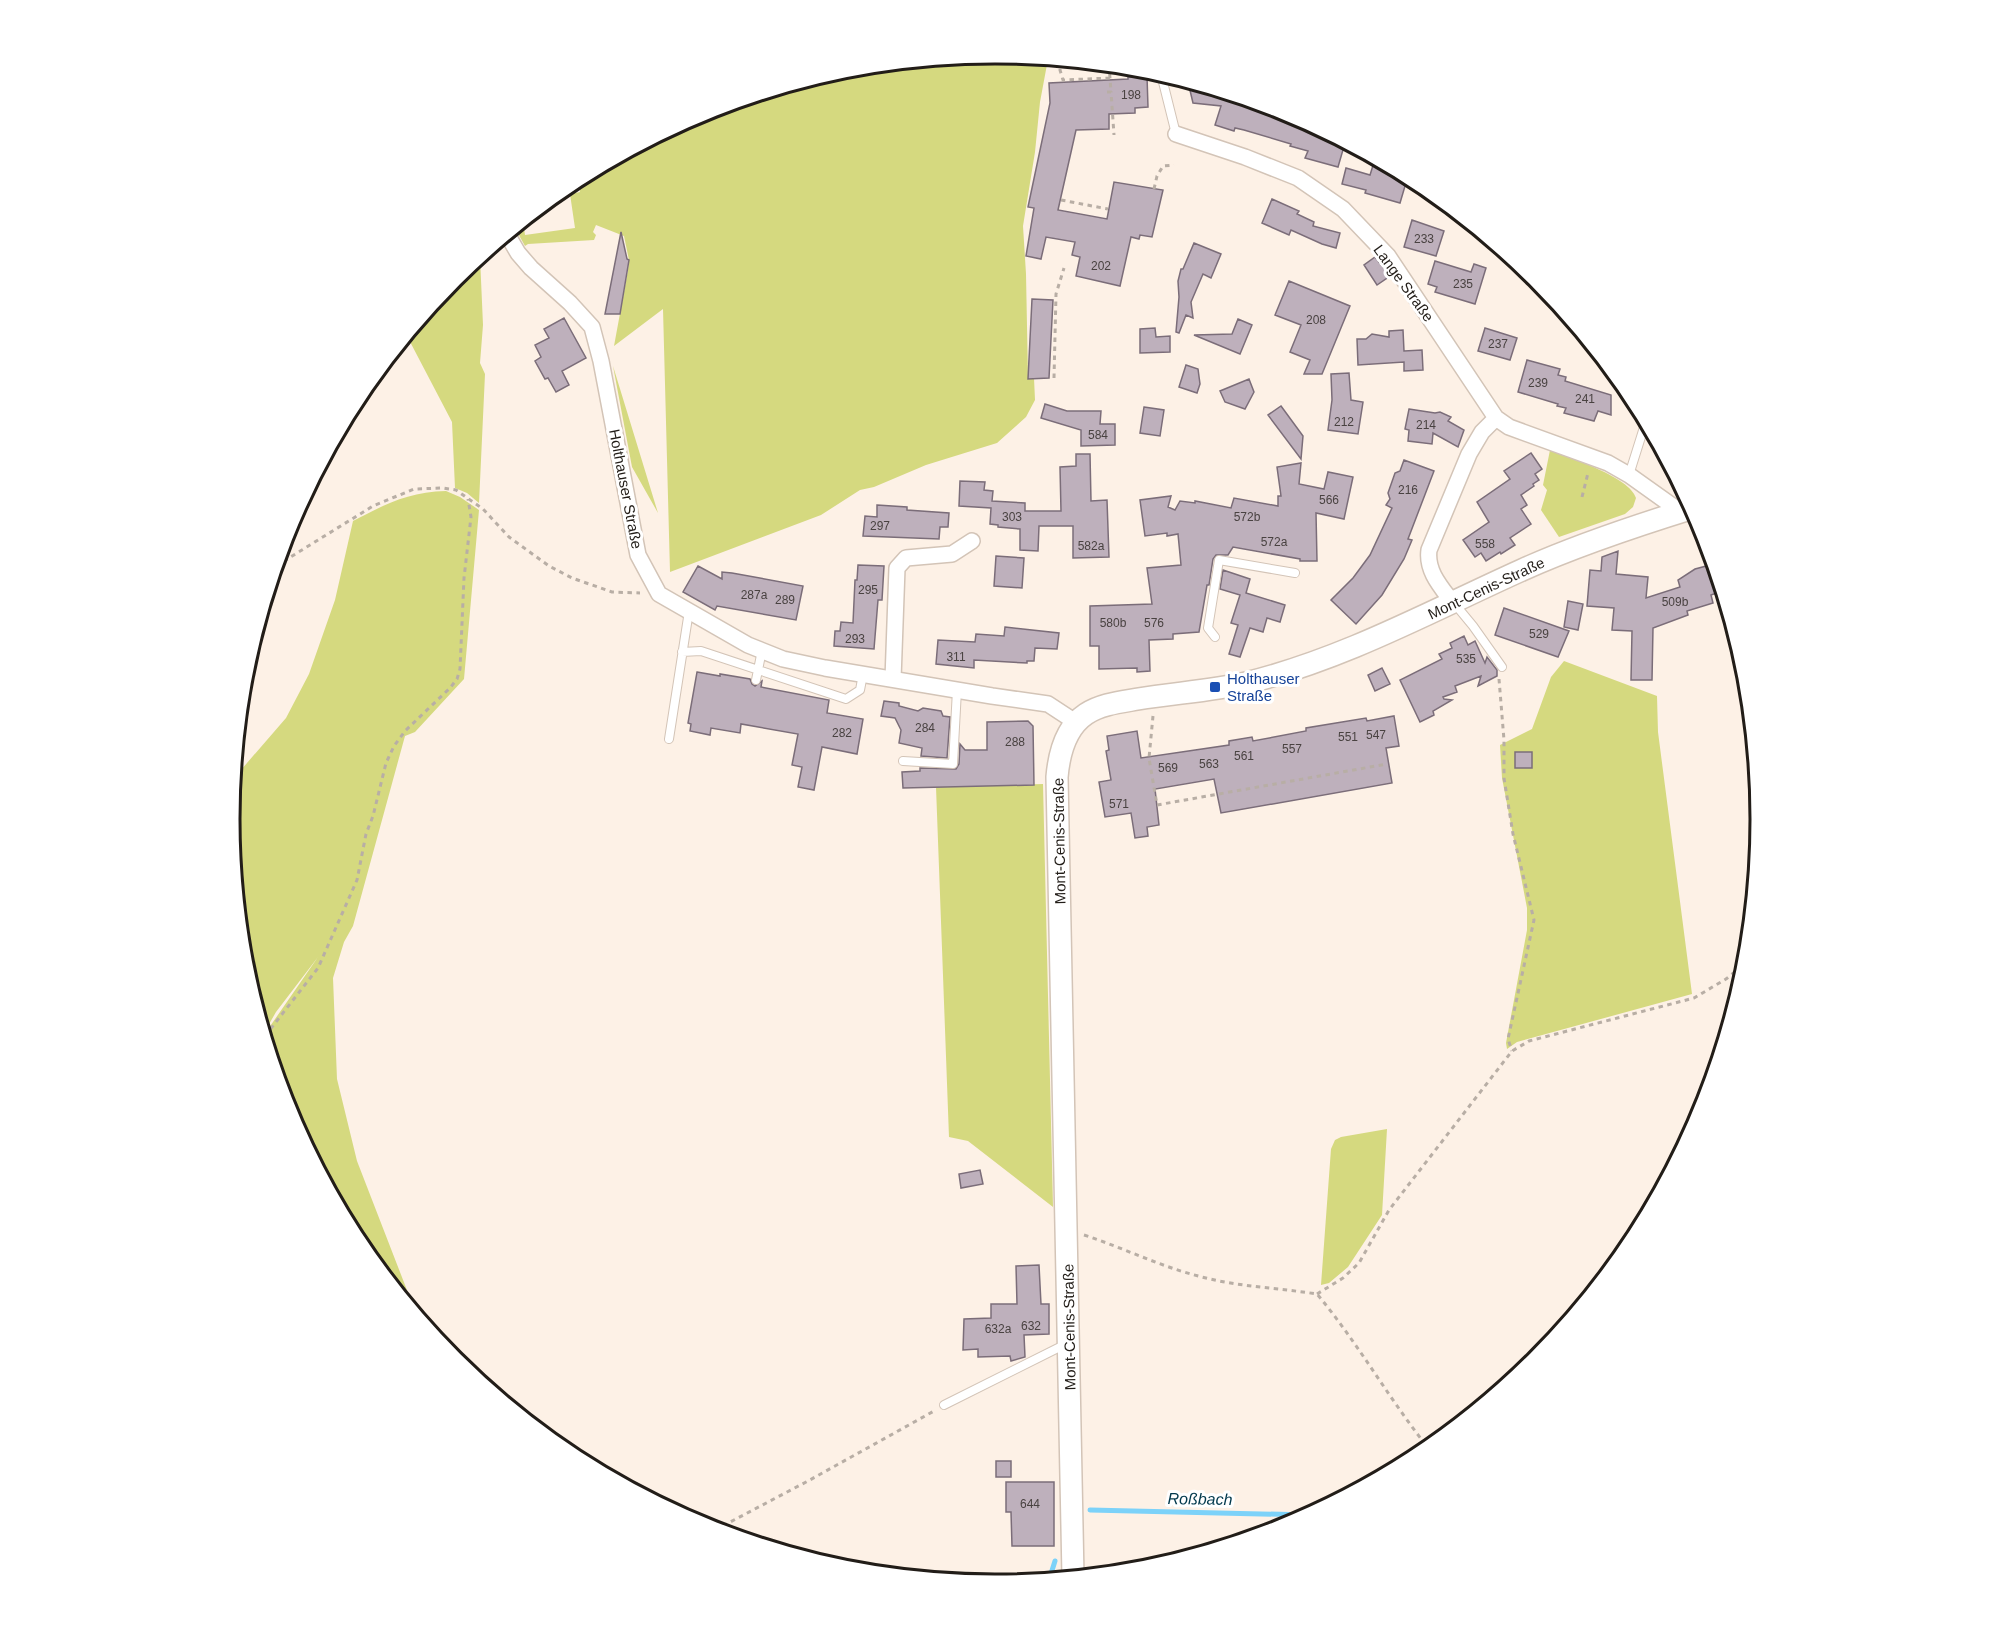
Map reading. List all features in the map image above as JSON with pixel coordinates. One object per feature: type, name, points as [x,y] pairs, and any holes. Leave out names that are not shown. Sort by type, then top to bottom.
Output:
[{"type":"main road","name":"Mont-Cenis-Straße","points":[[1074,1570],[1057,777],[1064,743],[1086,714],[1108,705],[1243,683],[1298,668],[1378,638],[1524,569],[1598,538],[1684,511]]},
{"type":"street","name":"Lange Straße","points":[[1176,134],[1298,178],[1343,209],[1388,256],[1496,418],[1509,427],[1608,463],[1682,507]]},
{"type":"street","name":"Holthauser Straße","points":[[511,241],[531,268],[570,303],[592,327],[601,361],[638,555],[659,594]]},
{"type":"street","points":[[1453,603],[1431,571],[1427,560],[1428,550],[1469,454],[1482,432],[1496,418]]},
{"type":"street","points":[[893,679],[897,568],[906,558],[952,554],[972,541]]},
{"type":"street","points":[[659,594],[748,645],[783,659],[1048,704],[1077,723]]},
{"type":"lane","name":"Lange Straße","points":[[1163,84],[1176,134]]},
{"type":"lane","points":[[1629,475],[1643,432]]},
{"type":"lane","points":[[1215,637],[1208,628],[1219,560],[1295,573]]},
{"type":"lane","points":[[1453,603],[1473,626],[1502,667]]},
{"type":"lane","points":[[669,739],[689,611]]},
{"type":"lane","points":[[756,680],[762,650]]},
{"type":"lane","points":[[682,652],[701,651],[846,699],[860,690],[863,674]]},
{"type":"lane","points":[[903,761],[953,764],[957,690]]},
{"type":"lane","points":[[944,1406],[1070,1342]]},
{"type":"path","points":[[1060,68],[1063,80],[1110,78]]},
{"type":"path","points":[[1110,74],[1109,92],[1114,135]]},
{"type":"path","points":[[1154,189],[1157,176],[1163,166],[1174,165]]},
{"type":"path","points":[[1061,200],[1108,209]]},
{"type":"path","points":[[1054,378],[1056,294],[1064,268]]},
{"type":"path","points":[[1582,497],[1592,457]]},
{"type":"path","points":[[286,560],[373,506],[414,489],[443,488],[456,490],[483,509],[509,537],[549,566],[572,578],[612,592],[659,594]]},
{"type":"path","points":[[270,1029],[318,968],[357,880],[366,834],[373,816],[386,763],[394,746],[405,731],[432,707],[457,679],[460,669],[464,578],[471,517],[468,499]]},
{"type":"path","points":[[1502,667],[1499,681],[1504,740],[1504,778],[1513,834],[1534,920],[1508,1039],[1512,1051]]},
{"type":"path","points":[[1156,697],[1149,758],[1157,805],[1387,764]]},
{"type":"path","points":[[1067,1232],[1090,1237],[1200,1277],[1233,1284],[1317,1294],[1343,1278],[1359,1263],[1389,1210],[1512,1051],[1529,1041],[1694,998],[1734,973]]},
{"type":"path","points":[[1317,1294],[1341,1323],[1423,1441]]},
{"type":"path","points":[[726,1524],[944,1406]]},
{"type":"green space","points":[[995,64],[1047,66],[1023,226],[1028,378],[1034,378],[1035,400],[1026,417],[997,443],[926,465],[874,487],[860,490],[821,515],[670,572],[663,309],[614,346],[629,260],[624,236],[596,225],[593,232],[596,235],[594,240],[525,246],[519,234],[524,230],[525,235],[575,228],[570,196],[580,192],[580,190],[618,166],[661,142],[706,122],[800,90],[896,71],[946,66]]},
{"type":"green space","points":[[480,268],[483,325],[480,363],[485,374],[479,503],[467,493],[455,488],[452,422],[410,342],[427,322]]},
{"type":"green space","points":[[613,366],[658,513],[632,467]]},
{"type":"green space","points":[[1550,450],[1598,469],[1623,483],[1636,498],[1633,507],[1625,514],[1559,537],[1541,510],[1547,490],[1543,485]]},
{"type":"green space","points":[[446,491],[479,510],[464,679],[415,732],[405,736],[353,926],[344,942],[333,978],[337,1079],[357,1161],[409,1295],[367,1239],[341,1197],[297,1108],[280,1062],[270,1027],[318,957],[269,1025],[246,918],[240,820],[242,769],[286,718],[309,674],[335,600],[353,521],[387,504],[409,496]]},
{"type":"green space","points":[[1564,661],[1657,696],[1658,732],[1692,994],[1517,1042],[1507,1049],[1506,1043],[1527,930],[1527,908],[1502,778],[1500,745],[1532,729],[1551,677]]},
{"type":"green space","points":[[1043,784],[1053,1207],[968,1141],[949,1137],[936,787]]},
{"type":"green space","points":[[1387,1129],[1382,1215],[1348,1267],[1329,1283],[1321,1285],[1331,1149],[1335,1140],[1341,1137]]},
{"type":"building","points":[[1128,77],[1147,80],[1148,107],[1135,108],[1135,113],[1109,114],[1109,129],[1076,130],[1058,210],[1107,219],[1114,182],[1163,190],[1152,237],[1140,235],[1139,239],[1131,237],[1120,286],[1076,276],[1080,257],[1072,255],[1075,242],[1046,237],[1041,259],[1026,256],[1034,208],[1028,207],[1050,103],[1049,83],[1128,79]]},
{"type":"building","points":[[1190,90],[1284,122],[1343,150],[1338,167],[1305,158],[1308,151],[1290,146],[1291,144],[1244,130],[1235,128],[1234,131],[1215,125],[1221,106],[1193,103]]},
{"type":"building","points":[[1373,166],[1405,186],[1400,203],[1342,184],[1346,168],[1370,175]]},
{"type":"building","points":[[1272,199],[1299,211],[1297,214],[1314,222],[1313,226],[1340,233],[1336,248],[1291,230],[1289,235],[1262,223]]},
{"type":"building","points":[[1412,220],[1444,231],[1436,256],[1404,247]]},
{"type":"building","points":[[621,232],[629,260],[620,314],[605,314]]},
{"type":"building","points":[[1194,243],[1221,254],[1211,278],[1203,274],[1191,302],[1193,318],[1186,315],[1179,333],[1176,332],[1178,281],[1181,269]]},
{"type":"building","points":[[1375,257],[1390,276],[1377,285],[1364,265]]},
{"type":"building","points":[[1435,261],[1471,272],[1474,264],[1486,268],[1475,304],[1435,292],[1437,287],[1428,284]]},
{"type":"building","points":[[1289,281],[1350,306],[1322,374],[1304,374],[1310,360],[1290,352],[1301,325],[1275,315]]},
{"type":"building","points":[[1032,299],[1053,300],[1049,378],[1028,379]]},
{"type":"building","points":[[564,318],[586,358],[562,371],[569,385],[556,392],[548,378],[545,379],[535,361],[541,357],[535,345],[549,338],[544,329]]},
{"type":"building","points":[[1238,319],[1252,325],[1240,354],[1194,335],[1232,334]]},
{"type":"building","points":[[1155,328],[1156,337],[1170,336],[1170,352],[1140,353],[1140,329]]},
{"type":"building","points":[[1485,328],[1517,338],[1510,360],[1478,351]]},
{"type":"building","points":[[1403,330],[1404,351],[1422,350],[1423,370],[1404,371],[1404,362],[1358,365],[1357,339],[1366,339],[1372,334],[1389,337],[1389,331]]},
{"type":"building","points":[[1527,360],[1560,369],[1558,375],[1566,377],[1565,381],[1611,395],[1611,415],[1598,411],[1594,421],[1564,413],[1566,408],[1557,406],[1558,404],[1518,392]]},
{"type":"building","points":[[1186,365],[1198,369],[1200,384],[1197,393],[1179,387]]},
{"type":"building","points":[[1349,373],[1351,400],[1363,402],[1358,434],[1328,430],[1332,400],[1331,374]]},
{"type":"building","points":[[1249,379],[1254,392],[1245,409],[1225,402],[1220,391]]},
{"type":"building","points":[[1045,404],[1067,411],[1101,411],[1100,424],[1115,424],[1115,445],[1081,446],[1081,430],[1041,418]]},
{"type":"building","points":[[1281,406],[1303,436],[1301,459],[1268,415]]},
{"type":"building","points":[[1144,407],[1164,410],[1160,436],[1140,433]]},
{"type":"building","points":[[1409,409],[1440,412],[1451,417],[1448,421],[1464,430],[1458,447],[1433,433],[1432,444],[1408,441],[1409,430],[1405,429]]},
{"type":"building","points":[[1531,453],[1542,469],[1535,474],[1539,480],[1521,495],[1527,505],[1521,509],[1531,524],[1510,538],[1515,545],[1501,554],[1500,552],[1486,561],[1481,553],[1475,557],[1463,540],[1489,522],[1477,502],[1510,479],[1504,471]]},
{"type":"building","points":[[1076,454],[1090,454],[1091,501],[1107,500],[1109,557],[1073,558],[1073,526],[1039,526],[1038,551],[1020,550],[1020,529],[990,524],[991,508],[959,506],[960,481],[985,482],[984,490],[993,491],[992,501],[1025,503],[1025,511],[1061,511],[1060,467],[1076,466]]},
{"type":"building","points":[[1404,460],[1434,471],[1408,539],[1412,540],[1404,559],[1382,595],[1356,624],[1331,600],[1353,578],[1370,555],[1392,508],[1386,505],[1390,499],[1388,493],[1395,473],[1400,471]]},
{"type":"building","points":[[1301,463],[1299,484],[1324,489],[1328,472],[1353,477],[1344,519],[1316,513],[1317,561],[1300,561],[1300,559],[1233,547],[1228,555],[1216,555],[1213,559],[1209,585],[1207,585],[1199,632],[1173,634],[1173,639],[1149,640],[1150,671],[1137,672],[1137,668],[1099,669],[1099,646],[1090,646],[1090,606],[1152,604],[1147,568],[1181,565],[1178,534],[1145,536],[1140,500],[1171,496],[1168,507],[1175,510],[1180,501],[1195,503],[1195,501],[1231,508],[1234,498],[1278,506],[1278,496],[1281,496],[1277,467]]},
{"type":"building","points":[[877,505],[949,513],[948,527],[940,527],[939,539],[863,536],[865,516],[877,517]]},
{"type":"building","points":[[1618,551],[1616,574],[1648,577],[1646,598],[1680,587],[1678,580],[1695,569],[1706,566],[1715,594],[1711,595],[1713,603],[1687,611],[1688,615],[1653,628],[1652,680],[1631,680],[1632,631],[1612,630],[1614,608],[1587,606],[1590,570],[1601,571],[1602,557]]},
{"type":"building","points":[[996,556],[1024,558],[1022,588],[994,586]]},
{"type":"building","points":[[858,565],[884,566],[882,600],[878,600],[874,649],[834,646],[835,631],[840,631],[841,622],[853,623]]},
{"type":"building","points":[[698,566],[722,579],[722,572],[803,586],[796,620],[717,606],[715,610],[683,592]]},
{"type":"building","points":[[1223,570],[1250,579],[1246,593],[1285,605],[1280,622],[1267,618],[1263,632],[1250,628],[1240,657],[1229,654],[1238,625],[1231,623],[1240,595],[1220,589]]},
{"type":"building","points":[[1568,601],[1583,604],[1578,630],[1564,627]]},
{"type":"building","points":[[1504,608],[1569,631],[1558,657],[1495,635]]},
{"type":"building","points":[[1005,627],[1059,633],[1057,649],[1035,648],[1034,661],[1027,661],[1027,663],[974,660],[974,668],[936,664],[938,640],[975,642],[976,634],[1004,636]]},
{"type":"building","points":[[1464,636],[1468,645],[1475,641],[1485,663],[1487,657],[1497,670],[1497,676],[1478,686],[1481,676],[1455,686],[1457,692],[1443,697],[1452,700],[1433,711],[1434,715],[1420,722],[1400,680],[1442,659],[1439,654],[1452,648],[1450,643]]},
{"type":"building","points":[[1382,668],[1390,684],[1375,691],[1368,675]]},
{"type":"building","points":[[697,672],[750,679],[755,686],[762,681],[761,687],[829,700],[827,713],[863,719],[857,754],[822,747],[814,790],[798,787],[802,767],[792,765],[798,734],[741,724],[740,733],[711,728],[710,735],[690,731],[691,724],[688,723]]},
{"type":"building","points":[[884,701],[899,703],[899,706],[918,711],[923,708],[941,711],[943,716],[950,717],[947,758],[921,756],[922,748],[899,743],[901,730],[895,718],[881,716]]},
{"type":"building","points":[[1394,716],[1399,746],[1386,748],[1392,783],[1221,813],[1214,779],[1155,789],[1159,825],[1147,827],[1148,836],[1135,838],[1131,813],[1105,817],[1099,782],[1111,780],[1106,751],[1109,750],[1107,736],[1137,731],[1141,758],[1229,745],[1229,741],[1252,737],[1253,741],[1306,731],[1306,728],[1366,718],[1367,721]]},
{"type":"building","points":[[1028,721],[1033,726],[1034,785],[903,788],[902,772],[920,771],[920,768],[956,769],[959,764],[960,744],[965,750],[987,750],[987,722]]},
{"type":"building","points":[[1515,752],[1532,752],[1532,768],[1515,768]]},
{"type":"building","points":[[980,1170],[983,1184],[961,1188],[959,1174]]},
{"type":"building","points":[[1039,1265],[1041,1304],[1049,1304],[1049,1334],[1024,1335],[1025,1357],[1011,1361],[1010,1356],[978,1357],[978,1349],[963,1350],[964,1319],[991,1318],[991,1304],[1017,1304],[1016,1266]]},
{"type":"building","points":[[996,1461],[1011,1461],[1011,1477],[996,1477]]},
{"type":"building","points":[[1006,1482],[1054,1482],[1054,1546],[1012,1546],[1011,1512],[1006,1512]]},
{"type":"waterway","name":"Roßbach","points":[[1090,1510],[1290,1515]]},
{"type":"waterway","name":"Roßbach","points":[[1051,1572],[1055,1561]]},
{"type":"place","name":"Holthauser Straße","points":[[1215,687]]}]
